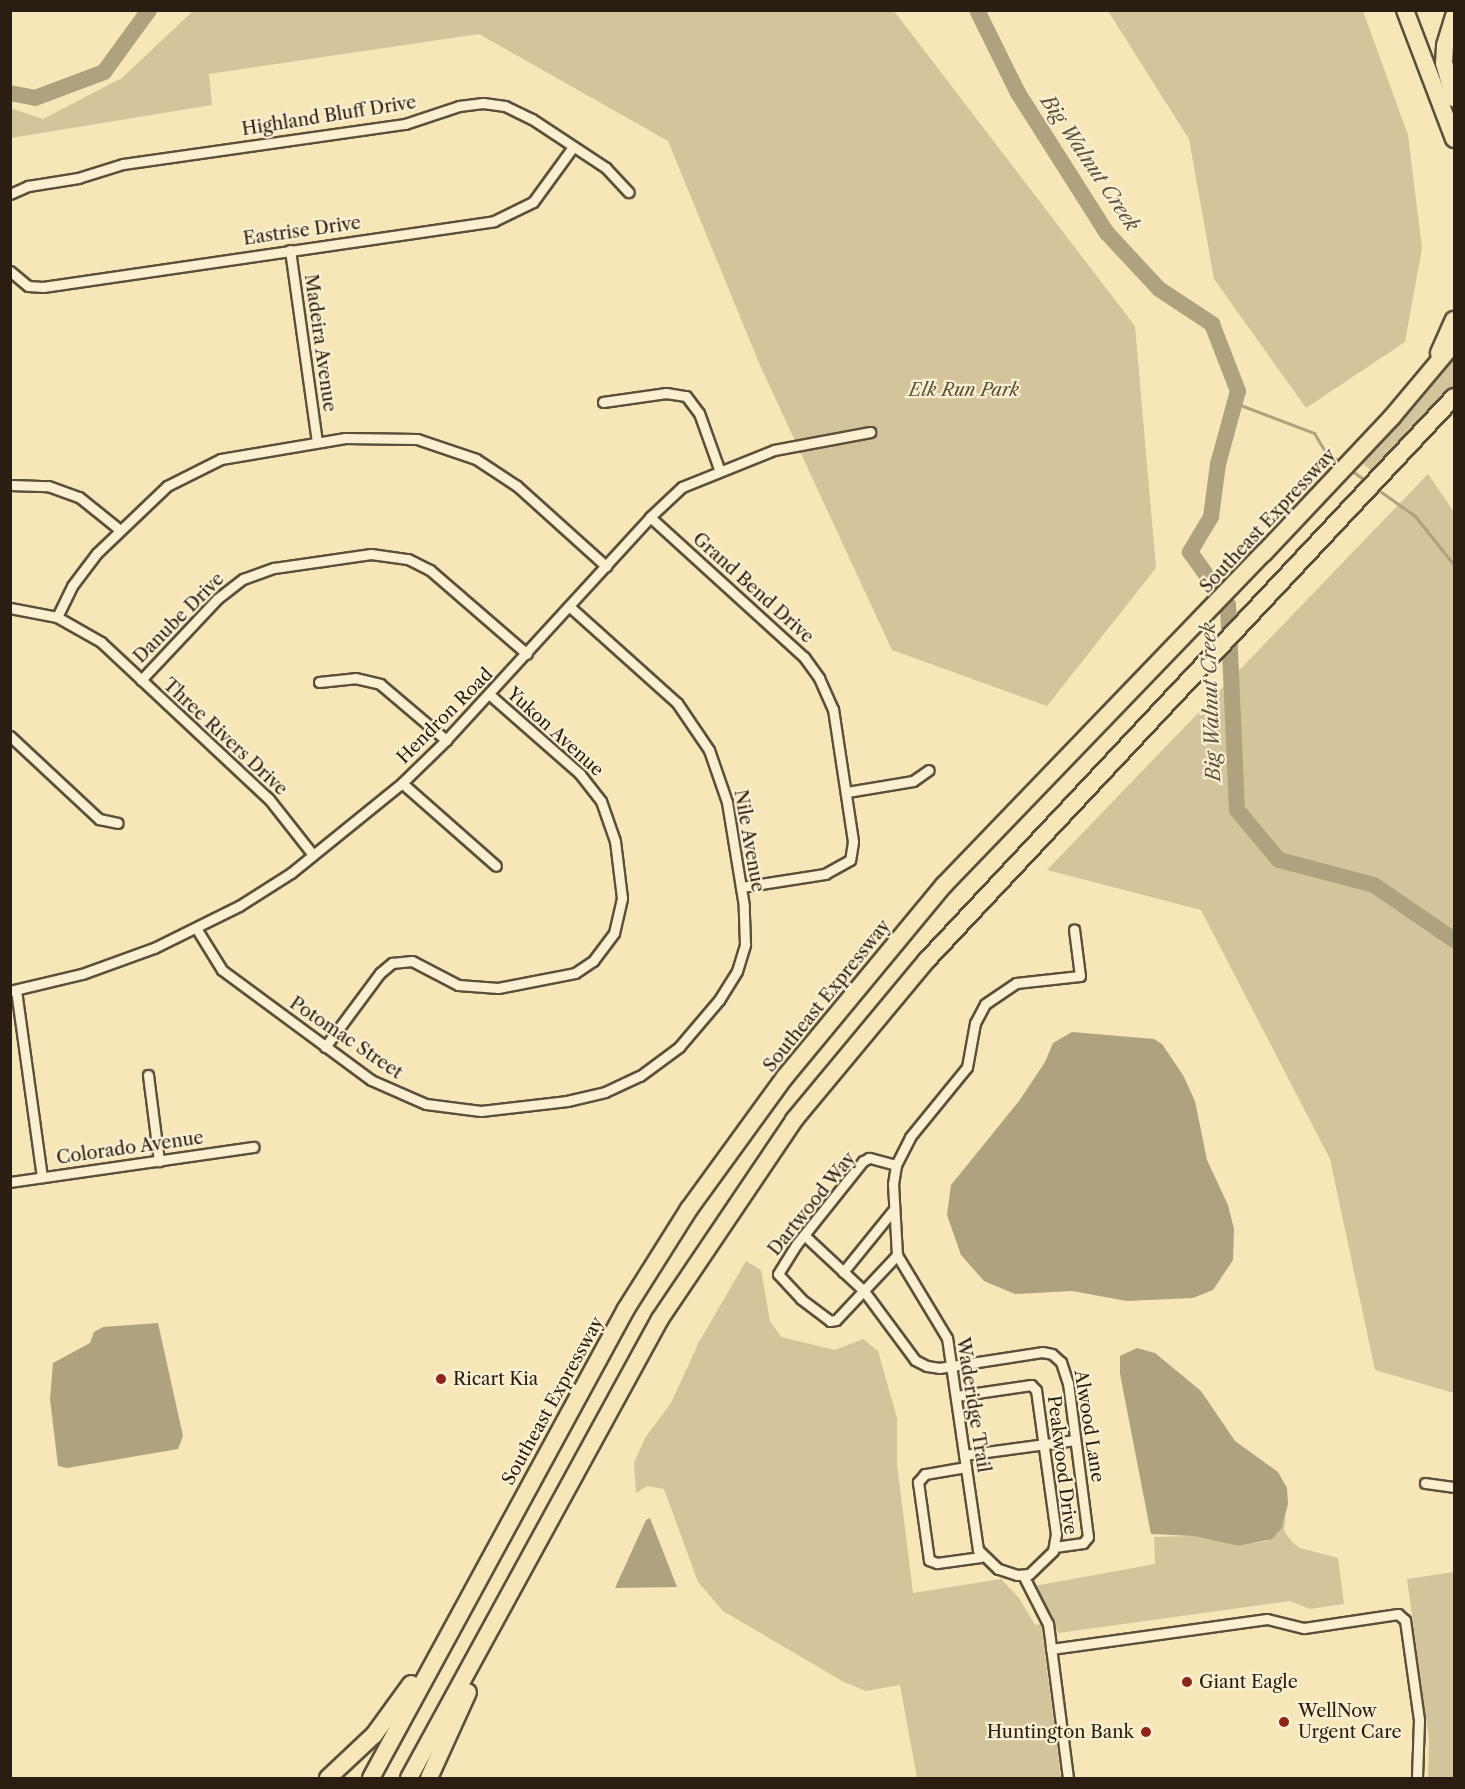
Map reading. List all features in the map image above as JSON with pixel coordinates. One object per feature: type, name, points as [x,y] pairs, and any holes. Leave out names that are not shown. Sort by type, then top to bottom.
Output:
[{"type":"highway","points":[[1405,10],[1455,139]]},
{"type":"highway","points":[[1455,16],[1444,46],[1444,63],[1455,99]]},
{"type":"highway","points":[[1422,382],[1455,320]]},
{"type":"highway","name":"Southeast Expressway","points":[[371,1779],[626,1309],[736,1141],[840,1007],[944,885],[1264,554],[1361,451],[1455,343]]},
{"type":"highway","points":[[409,1779],[660,1318],[794,1120],[921,966],[1346,516],[1455,397]]},
{"type":"highway","points":[[429,1779],[501,1608]]},
{"type":"highway","points":[[328,1779],[374,1735],[448,1635]]},
{"type":"street","name":"Highland Bluff Drive","points":[[10,194],[28,186],[84,177],[123,164],[405,124],[475,104],[515,109],[606,168],[628,192]]},
{"type":"street","name":"Eastrise Drive","points":[[10,271],[28,286],[43,287],[505,218],[542,194],[573,147]]},
{"type":"street","name":"Madeira Avenue","points":[[290,250],[316,441]]},
{"type":"street","points":[[603,402],[666,393],[686,396],[699,413],[719,469]]},
{"type":"street","name":"Hendron Road","points":[[13,991],[109,965],[196,928],[282,879],[402,783],[446,740],[490,695],[650,517],[682,487],[719,469],[808,441],[870,432]]},
{"type":"street","points":[[57,617],[84,568],[119,530],[167,486],[222,459],[316,441],[402,437],[433,442],[476,459],[517,486],[606,566]]},
{"type":"street","points":[[10,485],[48,486],[79,497],[119,530]]},
{"type":"street","name":"Grand Bend Drive","points":[[650,517],[811,666],[833,710],[847,792],[853,848],[846,864],[825,874],[741,887]]},
{"type":"street","name":"Danube Drive","points":[[141,680],[217,599],[243,579],[274,568],[370,554],[408,559],[430,570],[527,654]]},
{"type":"street","name":"Nile Avenue","points":[[569,606],[658,685],[693,724],[723,786],[745,919],[743,957],[702,1021]]},
{"type":"street","name":"Three Rivers Drive","points":[[10,608],[57,617],[101,642],[269,800],[313,855]]},
{"type":"street","points":[[319,682],[355,678],[380,684],[446,740]]},
{"type":"street","name":"Yukon Avenue","points":[[325,1047],[380,973],[397,962],[412,961],[447,981],[480,989],[564,977],[593,962],[614,933],[621,912],[615,841],[607,813],[589,783],[490,695]]},
{"type":"street","points":[[10,736],[99,819],[118,823]]},
{"type":"street","points":[[847,792],[913,782],[929,770]]},
{"type":"street","points":[[402,783],[496,866]]},
{"type":"street","name":"Potomac Street","points":[[196,928],[222,970],[371,1080],[407,1097],[456,1109],[505,1110],[567,1101],[617,1087],[667,1057],[702,1021]]},
{"type":"street","name":"Waderidge Trail","points":[[981,1557],[946,1332],[897,1255],[894,1209],[896,1165],[910,1137],[967,1067],[975,1023],[991,998],[1016,983],[1080,976],[1074,929]]},
{"type":"street","points":[[13,991],[42,1178]]},
{"type":"street","points":[[148,1075],[159,1161]]},
{"type":"street","name":"Colorado Avenue","points":[[10,1182],[254,1147]]},
{"type":"street","name":"Dartwood Way","points":[[896,1165],[869,1158],[863,1161],[780,1267],[781,1281],[830,1321],[842,1317],[897,1255]]},
{"type":"street","points":[[843,1272],[894,1209]]},
{"type":"street","points":[[804,1235],[864,1291],[915,1360],[927,1366],[951,1366]]},
{"type":"street","name":"Alwood Lane","points":[[951,1366],[1053,1354],[1065,1369],[1088,1537],[1083,1543],[1056,1547]]},
{"type":"street","name":"Peakwood Drive","points":[[956,1396],[1034,1387],[1056,1547],[1041,1566],[1023,1575]]},
{"type":"street","points":[[964,1455],[1076,1440]]},
{"type":"street","points":[[966,1467],[925,1474],[918,1482],[929,1560],[937,1563],[981,1557],[999,1569],[1023,1575],[1045,1613],[1068,1779]]},
{"type":"street","points":[[1425,1483],[1455,1487]]},
{"type":"street","points":[[1051,1649],[1267,1619],[1304,1628],[1398,1614],[1405,1620],[1419,1720],[1417,1779]]},
{"type":"green space","name":"Elk Run Park","points":[[193,11],[894,11],[1135,326],[1156,568],[1047,706],[892,650],[759,363],[668,141],[479,34],[209,74],[212,105],[11,138],[10,108],[43,119],[122,78]]},
{"type":"green space","points":[[1108,11],[1363,11],[1408,135],[1422,248],[1405,342],[1306,408],[1214,279],[1189,139]]},
{"type":"green space","points":[[1454,353],[1454,387],[1375,474],[1361,462]]},
{"type":"green space","points":[[1428,474],[1454,512],[1454,1393],[1375,1370],[1330,1159],[1201,910],[1047,870]]},
{"type":"green space","points":[[746,1261],[761,1270],[770,1321],[781,1337],[835,1350],[863,1339],[878,1351],[897,1418],[897,1464],[913,1593],[1001,1579],[1019,1598],[1035,1625],[1041,1624],[1061,1778],[917,1778],[900,1685],[866,1691],[844,1682],[723,1611],[698,1582],[664,1489],[647,1486],[636,1493],[634,1463],[645,1438],[671,1403],[698,1344]]},
{"type":"green space","points":[[1286,1516],[1284,1531],[1292,1542],[1300,1548],[1338,1558],[1344,1604],[1310,1609],[1290,1601],[1058,1633],[1034,1586],[1155,1564],[1154,1537],[1193,1536],[1239,1546],[1267,1541],[1282,1528]]},
{"type":"green space","points":[[1454,1572],[1454,1778],[1428,1778],[1429,1740],[1407,1579]]},
{"type":"shaded area","points":[[1072,1032],[1154,1039],[1162,1044],[1183,1075],[1195,1101],[1207,1160],[1228,1205],[1234,1229],[1233,1260],[1213,1290],[1193,1298],[1127,1301],[1072,1291],[1015,1294],[984,1281],[961,1255],[947,1215],[951,1185],[1019,1101],[1045,1062],[1053,1043]]},
{"type":"shaded area","points":[[158,1323],[183,1436],[178,1449],[67,1468],[58,1466],[50,1399],[53,1363],[90,1343],[94,1332],[103,1327]]},
{"type":"shaded area","points":[[1137,1348],[1155,1353],[1201,1391],[1235,1441],[1278,1472],[1287,1488],[1288,1504],[1282,1528],[1272,1539],[1239,1546],[1193,1536],[1151,1534],[1120,1374],[1120,1356]]},
{"type":"shaded area","points":[[650,1518],[677,1587],[615,1588],[646,1520]]},
{"type":"waterway","name":"Big Walnut Creek","points":[[10,93],[35,98],[104,72],[149,10]]},
{"type":"waterway","name":"Big Walnut Creek","points":[[977,10],[1018,93],[1107,233],[1159,289],[1212,324],[1238,391],[1218,464],[1211,517],[1190,552],[1228,605],[1237,810],[1279,860],[1374,885],[1454,940]]},
{"type":"waterway","points":[[1235,403],[1314,433],[1325,451],[1340,462]]},
{"type":"waterway","points":[[1351,470],[1367,482]]},
{"type":"waterway","points":[[1377,489],[1415,516],[1454,565]]},
{"type":"place","name":"Ricart Kia","points":[[441,1379]]},
{"type":"place","name":"Giant Eagle","points":[[1187,1682]]},
{"type":"place","name":"WellNow Urgent Care","points":[[1284,1722]]},
{"type":"place","name":"Huntington Bank","points":[[1146,1732]]}]
